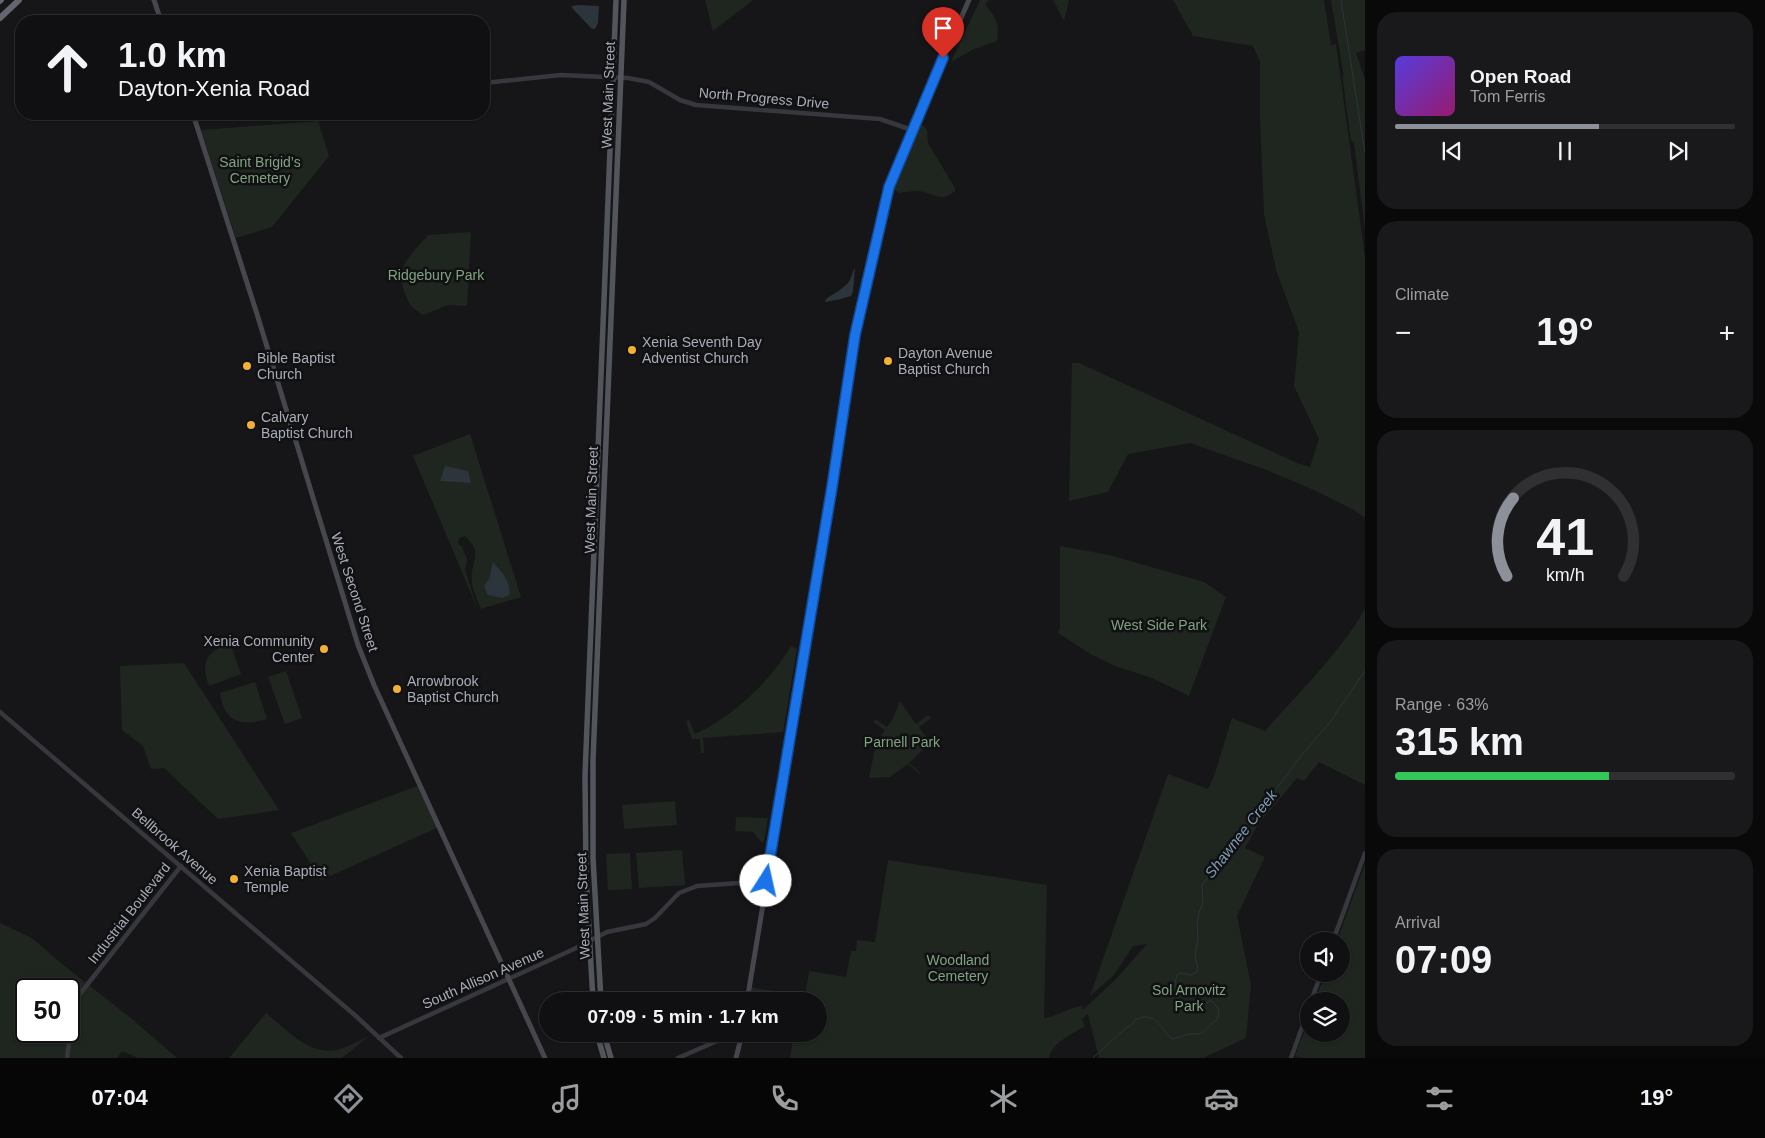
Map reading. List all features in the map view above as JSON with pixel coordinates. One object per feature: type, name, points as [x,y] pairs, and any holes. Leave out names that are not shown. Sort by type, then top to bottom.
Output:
[{"type":"highway","points":[[0,18],[20,0]]},
{"type":"main road","points":[[154,0],[159,15]]},
{"type":"main road","name":"West Main Street","points":[[600,992],[593,858],[593,768],[617,77],[616,0]]},
{"type":"main road","name":"West Main Street","points":[[593,992],[585,852],[585,768],[617,77],[624,0]]},
{"type":"main road","points":[[748,992],[855,335],[886,198],[912,130],[970,0]]},
{"type":"main road","name":"West Second Street","points":[[195,120],[260,323],[354,632],[374,685],[545,1058]]},
{"type":"main road","points":[[599,1042],[604,1058]]},
{"type":"main road","points":[[606,1042],[611,1058]]},
{"type":"main road","points":[[736,1058],[740,1042]]},
{"type":"street","name":"North Progress Drive","points":[[490,82],[562,74],[617,77],[649,82],[680,100],[696,104],[880,119],[912,130]]},
{"type":"street","name":"Bellbrook Avenue","points":[[0,712],[181,866],[401,1058]]},
{"type":"street","points":[[1336,932],[1365,854]]},
{"type":"street","name":"Industrial Boulevard","points":[[67,1058],[74,1006],[79,995],[181,866]]},
{"type":"street","name":"South Allison Avenue","points":[[379,1038],[611,930],[646,924],[655,918],[677,895],[689,888],[766,881]]},
{"type":"street","points":[[1291,1058],[1300,1033]]},
{"type":"street","points":[[678,1058],[715,1042]]},
{"type":"green space","points":[[705,0],[753,0],[713,31]]},
{"type":"green space","points":[[980,0],[989,0],[985,4],[996,21],[998,30],[997,41],[974,49],[951,62]]},
{"type":"green space","points":[[1053,0],[1069,0],[1064,21]]},
{"type":"green space","points":[[1173,0],[1324,0],[1331,45],[1336,44],[1365,257],[1365,518],[1354,510],[1314,490],[1264,469],[1190,443],[1128,454],[1108,492],[1069,501],[1072,363],[1079,363],[1297,463],[1310,467],[1319,439],[1294,386],[1299,332],[1276,270],[1264,214],[1260,62],[1253,46],[1193,36]]},
{"type":"green space","points":[[1331,0],[1365,0],[1365,50],[1356,53],[1365,79],[1365,230],[1354,142],[1351,141],[1342,74],[1344,77]]},
{"type":"green space","points":[[273,120],[301,120],[273,122]]},
{"type":"green space","name":"Saint Brigid’s Cemetery","points":[[318,121],[329,156],[272,227],[236,238],[201,130]]},
{"type":"green space","points":[[923,125],[927,130],[928,143],[955,188],[955,191],[945,197],[918,191],[898,193],[894,189],[920,126]]},
{"type":"green space","name":"Ridgebury Park","points":[[471,232],[467,306],[448,305],[423,315],[407,300],[404,291],[402,274],[407,260],[428,235]]},
{"type":"green space","points":[[470,434],[521,597],[481,609],[472,583],[472,569],[475,558],[474,548],[465,536],[459,538],[458,544],[462,547],[467,559],[465,570],[478,610],[413,456]],"holes":[[[492,573],[503,598],[497,596],[485,586]]]},
{"type":"green space","name":"West Side Park","points":[[1060,546],[1109,555],[1204,582],[1226,597],[1189,696],[1152,678],[1115,666],[1092,655],[1058,633],[1060,628]]},
{"type":"green space","points":[[1365,609],[1365,785],[1319,762],[1304,781],[1297,778],[1257,826],[1245,848],[1265,857],[1237,916],[1251,985],[1246,1038],[1203,1058],[1099,1058],[1088,1014],[1082,1019],[1085,1026],[1069,1035],[1054,1047],[1049,1058],[790,1058],[793,1042],[827,1042],[827,992],[806,992],[809,971],[846,977],[851,951],[856,951],[857,940],[875,942],[888,860],[1047,885],[1044,1018],[1077,1007],[1082,1006],[1083,1010],[1116,979],[1147,944],[1133,946],[1114,975],[1090,996],[1168,774],[1208,789],[1214,776],[1232,718],[1265,731],[1331,657]]},
{"type":"green space","points":[[230,643],[241,674],[209,686],[205,670],[208,658],[216,650]]},
{"type":"green space","points":[[791,646],[797,649],[783,732],[703,738],[704,753],[701,753],[700,739],[692,739],[686,721],[689,720],[695,734],[723,718],[761,685]]},
{"type":"green space","points":[[184,663],[279,810],[218,819],[164,768],[151,769],[143,746],[122,730],[120,666]]},
{"type":"green space","points":[[286,671],[302,718],[285,724],[268,677]]},
{"type":"green space","points":[[255,682],[267,719],[255,722],[237,721],[224,708],[220,693]]},
{"type":"green space","name":"Parnell Park","points":[[900,701],[916,724],[928,715],[931,718],[919,727],[930,743],[909,763],[921,773],[908,764],[890,777],[869,778],[876,744],[885,730],[873,722],[875,719],[887,727]]},
{"type":"green space","points":[[420,785],[439,827],[321,880],[291,833]]},
{"type":"green space","points":[[675,801],[677,825],[624,829],[622,805]]},
{"type":"green space","points":[[736,817],[768,818],[764,841],[762,843],[753,832],[735,831]]},
{"type":"green space","points":[[682,850],[685,885],[639,888],[636,853]]},
{"type":"green space","points":[[630,853],[632,889],[608,890],[606,854]]},
{"type":"green space","points":[[1365,864],[1365,1058],[1301,1058],[1295,1056],[1300,1042],[1350,1042],[1350,992],[1318,992],[1322,982],[1350,982],[1350,932],[1340,932]]},
{"type":"green space","points":[[0,923],[32,938],[80,978],[15,978],[15,1043],[80,1043],[80,978],[132,1019],[177,1058],[138,1058],[122,1051],[117,1058],[0,1058]]},
{"type":"green space","points":[[749,987],[780,992],[748,992]]},
{"type":"green space","points":[[266,1013],[291,1034],[309,1046],[319,1049],[329,1051],[340,1049],[369,1036],[342,1058],[229,1058]]},
{"type":"shaded area","points":[[572,6],[599,6],[598,23],[595,29],[592,29],[572,8]]},
{"type":"shaded area","points":[[855,268],[851,296],[825,302],[826,299],[848,283]]},
{"type":"shaded area","points":[[445,466],[468,471],[471,483],[440,481]]},
{"type":"shaded area","points":[[493,562],[505,577],[509,586],[509,595],[503,598],[488,595],[484,586],[489,579]]},
{"type":"waterway","points":[[1341,0],[1365,153]]},
{"type":"waterway","name":"Shawnee Creek","points":[[1093,1058],[1136,1019],[1144,1017],[1154,1019],[1173,1039],[1189,1034],[1201,1034],[1218,1018],[1219,1010],[1212,1001],[1209,1001],[1198,1010],[1191,1010],[1186,1007],[1178,998],[1175,986],[1178,974],[1192,975],[1198,970],[1195,956],[1198,938],[1197,924],[1203,903],[1202,885],[1301,756],[1330,722],[1365,671]]},
{"type":"place","name":"Xenia Seventh Day Adventist Church","points":[[632,350]]},
{"type":"place","name":"Dayton Avenue Baptist Church","points":[[888,361]]},
{"type":"place","name":"Bible Baptist Church","points":[[247,366]]},
{"type":"place","name":"Calvary Baptist Church","points":[[251,425]]},
{"type":"place","name":"Xenia Community Center","points":[[324,649]]},
{"type":"place","name":"Arrowbrook Baptist Church","points":[[397,689]]},
{"type":"place","name":"Xenia Baptist Temple","points":[[234,879]]},
{"type":"route","points":[[766,881],[842,427],[855,335],[889,187],[943,58]]},
{"type":"park label","name":"Woodland Cemetery","points":[[958,968]]},
{"type":"park label","name":"Sol Arnovitz Park","points":[[1189,998]]}]
